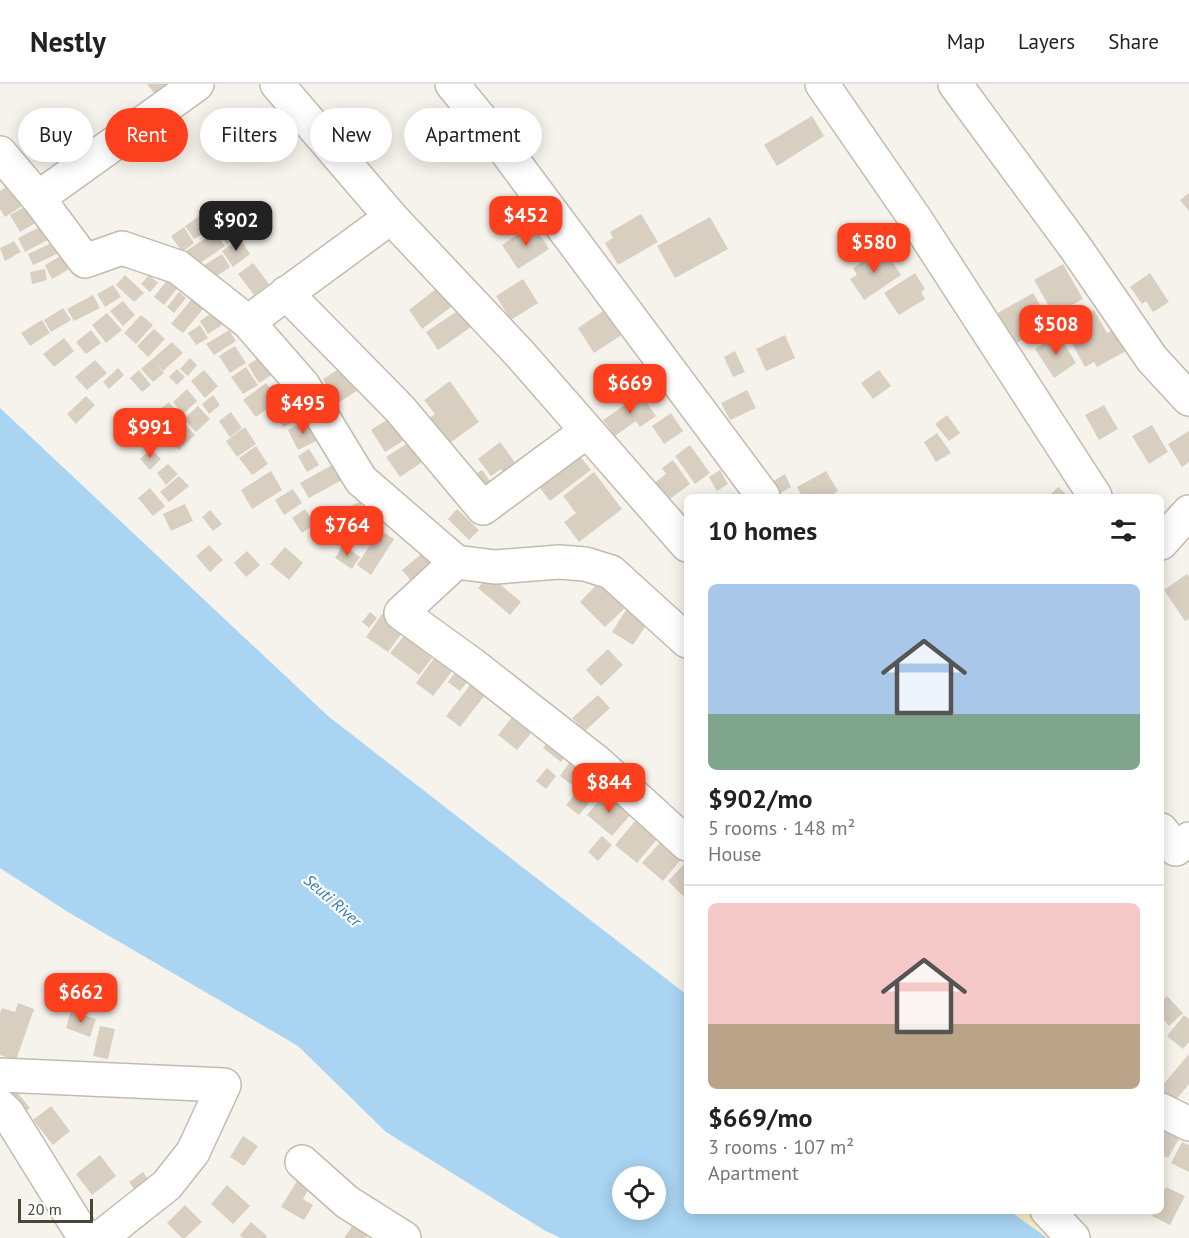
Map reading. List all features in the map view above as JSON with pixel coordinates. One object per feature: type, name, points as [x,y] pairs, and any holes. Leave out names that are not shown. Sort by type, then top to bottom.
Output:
[{"type":"street","points":[[38,198],[197,84]]},
{"type":"street","points":[[277,84],[391,217],[520,354],[684,542]]},
{"type":"street","points":[[452,84],[511,158],[763,494]]},
{"type":"street","points":[[822,84],[922,230],[1094,494]]},
{"type":"street","points":[[955,84],[1075,247],[1152,359],[1189,399]]},
{"type":"street","points":[[0,153],[38,198],[85,261],[122,248],[177,267],[248,322],[303,385],[361,480],[456,562],[495,567],[559,562],[585,564],[610,572],[684,638]]},
{"type":"street","points":[[248,322],[391,217]]},
{"type":"street","points":[[286,293],[400,409],[483,508],[587,431]]},
{"type":"street","points":[[1164,540],[1189,512]]},
{"type":"street","points":[[456,562],[401,614],[473,665],[598,763],[684,841]]},
{"type":"street","points":[[0,1075],[224,1085],[193,1152],[167,1185],[100,1238]]},
{"type":"street","points":[[0,1106],[8,1114],[86,1238]]},
{"type":"street","points":[[1164,1112],[1189,1124]]},
{"type":"street","points":[[302,1162],[347,1202],[404,1238]]},
{"type":"street","points":[[1051,1214],[1073,1238]]},
{"type":"sand","points":[[1014,1214],[1050,1214],[1073,1238],[1047,1238]]},
{"type":"water","name":"Seuti River","points":[[0,408],[328,716],[684,993],[684,1214],[1014,1214],[1047,1238],[561,1238],[544,1230],[386,1132],[298,1046],[68,912],[0,868]]},
{"type":"building","points":[[147,84],[173,84],[158,98]]},
{"type":"building","points":[[812,116],[824,136],[777,166],[764,145]]},
{"type":"building","points":[[13,182],[25,204],[5,217],[0,209],[0,191]]},
{"type":"building","points":[[1189,193],[1189,211],[1180,200]]},
{"type":"building","points":[[29,204],[39,221],[20,232],[10,215]]},
{"type":"building","points":[[641,214],[658,242],[618,265],[605,243],[613,238],[610,232]]},
{"type":"building","points":[[201,215],[210,229],[194,239],[185,226]]},
{"type":"building","points":[[710,217],[728,249],[675,278],[657,246]]},
{"type":"building","points":[[228,223],[237,237],[227,244],[217,230]]},
{"type":"building","points":[[533,224],[549,249],[518,269],[502,245]]},
{"type":"building","points":[[44,225],[51,238],[25,252],[18,238]]},
{"type":"building","points":[[184,227],[194,243],[182,252],[171,236]]},
{"type":"building","points":[[215,232],[225,246],[196,266],[186,251]]},
{"type":"building","points":[[240,238],[250,254],[233,267],[222,251]]},
{"type":"building","points":[[14,241],[21,252],[5,261],[0,248]]},
{"type":"building","points":[[54,242],[59,253],[33,265],[28,254]]},
{"type":"building","points":[[883,248],[901,275],[864,300],[850,279],[857,275],[853,268]]},
{"type":"building","points":[[64,254],[71,268],[52,279],[45,265]]},
{"type":"building","points":[[222,254],[230,267],[212,279],[203,266]]},
{"type":"building","points":[[253,263],[269,284],[254,295],[238,274]]},
{"type":"building","points":[[1063,264],[1083,299],[1054,315],[1034,280]]},
{"type":"building","points":[[45,269],[47,280],[32,284],[30,272]]},
{"type":"building","points":[[915,273],[925,289],[921,292],[925,299],[899,315],[884,293]]},
{"type":"building","points":[[1150,273],[1169,302],[1153,312],[1146,301],[1142,304],[1130,287]]},
{"type":"building","points":[[125,275],[144,293],[134,302],[116,285]]},
{"type":"building","points":[[149,275],[158,283],[150,292],[141,284]]},
{"type":"building","points":[[168,279],[178,287],[164,305],[154,297]]},
{"type":"building","points":[[523,279],[538,303],[511,320],[496,296]]},
{"type":"building","points":[[113,285],[121,297],[105,307],[97,294]]},
{"type":"building","points":[[441,285],[455,304],[422,329],[409,310]]},
{"type":"building","points":[[179,292],[186,298],[174,313],[167,307]]},
{"type":"building","points":[[1033,293],[1051,323],[1015,344],[996,314]]},
{"type":"building","points":[[93,295],[100,308],[74,321],[67,309]]},
{"type":"building","points":[[192,299],[203,309],[183,333],[171,324]]},
{"type":"building","points":[[123,301],[135,315],[123,326],[110,311]]},
{"type":"building","points":[[63,308],[71,320],[51,332],[44,320]]},
{"type":"building","points":[[606,309],[623,334],[594,353],[578,328]]},
{"type":"building","points":[[459,310],[471,327],[438,350],[426,332]]},
{"type":"building","points":[[1094,310],[1107,333],[1114,329],[1126,351],[1097,367],[1094,362],[1085,367],[1063,327]]},
{"type":"building","points":[[213,312],[222,325],[208,334],[200,321]]},
{"type":"building","points":[[107,313],[122,330],[106,343],[92,325]]},
{"type":"building","points":[[141,315],[153,325],[136,344],[124,333]]},
{"type":"building","points":[[42,320],[50,333],[30,346],[21,333]]},
{"type":"building","points":[[200,325],[208,338],[196,345],[188,333]]},
{"type":"building","points":[[154,329],[165,339],[148,357],[137,346]]},
{"type":"building","points":[[91,330],[101,343],[86,354],[76,342]]},
{"type":"building","points":[[229,330],[236,341],[214,355],[206,344]]},
{"type":"building","points":[[1058,334],[1076,363],[1054,378],[1035,349]]},
{"type":"building","points":[[785,335],[795,358],[766,371],[756,349]]},
{"type":"building","points":[[64,338],[74,351],[54,367],[43,354]]},
{"type":"building","points":[[172,342],[183,353],[163,371],[154,362],[164,373],[153,382],[141,369]]},
{"type":"building","points":[[235,346],[246,363],[230,373],[219,356]]},
{"type":"building","points":[[735,351],[745,372],[733,377],[724,357]]},
{"type":"building","points":[[267,352],[279,370],[259,383],[248,365]]},
{"type":"building","points":[[190,358],[197,365],[188,376],[180,369]]},
{"type":"building","points":[[95,360],[107,373],[87,390],[75,377]]},
{"type":"building","points":[[246,367],[258,385],[243,394],[231,377]]},
{"type":"building","points":[[342,367],[358,390],[338,403],[323,379]]},
{"type":"building","points":[[118,368],[124,375],[109,389],[103,382]]},
{"type":"building","points":[[177,369],[185,377],[177,385],[169,377]]},
{"type":"building","points":[[139,370],[151,385],[142,392],[130,378]]},
{"type":"building","points":[[204,370],[218,386],[205,398],[191,381]]},
{"type":"building","points":[[879,370],[891,386],[873,399],[861,383]]},
{"type":"building","points":[[450,381],[479,422],[447,445],[428,419],[435,414],[424,400]]},
{"type":"building","points":[[266,383],[279,400],[256,417],[243,400]]},
{"type":"building","points":[[187,389],[197,401],[183,414],[173,402]]},
{"type":"building","points":[[747,390],[756,408],[730,420],[721,403]]},
{"type":"building","points":[[641,394],[656,416],[640,427],[636,421],[615,436],[603,420]]},
{"type":"building","points":[[213,395],[220,405],[209,414],[202,404]]},
{"type":"building","points":[[86,396],[95,405],[76,424],[67,414]]},
{"type":"building","points":[[293,398],[302,417],[283,427],[273,409]]},
{"type":"building","points":[[169,402],[180,415],[170,424],[158,411]]},
{"type":"building","points":[[1104,405],[1118,429],[1099,440],[1085,415]]},
{"type":"building","points":[[198,406],[210,419],[196,432],[184,419]]},
{"type":"building","points":[[231,412],[242,428],[230,437],[219,421]]},
{"type":"building","points":[[671,413],[683,431],[664,444],[652,426]]},
{"type":"building","points":[[947,415],[960,433],[949,441],[935,424]]},
{"type":"building","points":[[391,417],[406,439],[385,452],[371,430]]},
{"type":"building","points":[[307,420],[318,440],[298,450],[288,430]]},
{"type":"building","points":[[182,421],[195,435],[179,450],[165,436]]},
{"type":"building","points":[[1152,425],[1168,452],[1149,464],[1132,436]]},
{"type":"building","points":[[157,426],[163,432],[155,441],[148,435]]},
{"type":"building","points":[[245,427],[256,444],[237,457],[226,441]]},
{"type":"building","points":[[1189,431],[1189,462],[1182,467],[1168,444]]},
{"type":"building","points":[[937,433],[951,453],[936,462],[924,442]]},
{"type":"building","points":[[411,441],[424,461],[400,477],[386,457]]},
{"type":"building","points":[[500,442],[517,465],[504,474],[501,469],[491,476],[478,459]]},
{"type":"building","points":[[690,445],[710,473],[695,484],[675,456]]},
{"type":"building","points":[[256,446],[268,464],[252,475],[239,458]]},
{"type":"building","points":[[151,449],[161,459],[150,470],[140,459]]},
{"type":"building","points":[[309,449],[319,465],[307,472],[298,456]]},
{"type":"building","points":[[577,452],[591,470],[550,501],[536,483]]},
{"type":"building","points":[[673,460],[690,484],[666,502],[653,484],[666,474],[662,468]]},
{"type":"building","points":[[168,464],[178,474],[166,485],[157,473]]},
{"type":"building","points":[[334,464],[342,480],[309,498],[300,483]]},
{"type":"building","points":[[482,470],[492,484],[482,491],[472,476]]},
{"type":"building","points":[[720,470],[728,484],[717,491],[709,477]]},
{"type":"building","points":[[271,471],[282,490],[252,509],[241,490]]},
{"type":"building","points":[[826,471],[838,491],[833,494],[801,494],[797,487]]},
{"type":"building","points":[[594,472],[622,509],[579,542],[564,522],[576,513],[563,496]]},
{"type":"building","points":[[785,474],[791,487],[776,494],[770,483]]},
{"type":"building","points":[[179,476],[189,486],[169,502],[160,492]]},
{"type":"building","points":[[1058,487],[1066,494],[1051,494]]},
{"type":"building","points":[[150,488],[165,506],[153,516],[138,498]]},
{"type":"building","points":[[293,489],[302,503],[284,515],[275,500]]},
{"type":"building","points":[[360,502],[368,520],[350,527],[343,509]]},
{"type":"building","points":[[185,504],[193,521],[171,531],[163,514]]},
{"type":"building","points":[[305,509],[315,524],[302,533],[292,518]]},
{"type":"building","points":[[457,509],[479,530],[469,540],[448,519]]},
{"type":"building","points":[[210,510],[222,524],[213,531],[202,517]]},
{"type":"building","points":[[380,530],[394,539],[371,575],[357,565]]},
{"type":"building","points":[[209,545],[223,560],[210,572],[196,556]]},
{"type":"building","points":[[343,545],[360,557],[352,569],[335,558]]},
{"type":"building","points":[[285,547],[303,563],[289,580],[270,564]]},
{"type":"building","points":[[247,551],[260,565],[246,577],[234,563]]},
{"type":"building","points":[[425,551],[436,563],[413,583],[402,570]]},
{"type":"building","points":[[1187,574],[1189,577],[1189,619],[1185,621],[1164,590]]},
{"type":"building","points":[[489,575],[521,602],[510,615],[478,588]]},
{"type":"building","points":[[600,581],[626,607],[605,627],[580,602]]},
{"type":"building","points":[[628,607],[649,621],[633,645],[612,632]]},
{"type":"building","points":[[370,612],[377,618],[369,628],[362,622]]},
{"type":"building","points":[[382,614],[405,629],[388,652],[366,637]]},
{"type":"building","points":[[404,636],[432,658],[419,675],[390,653]]},
{"type":"building","points":[[608,649],[623,665],[601,686],[586,670]]},
{"type":"building","points":[[435,657],[453,670],[433,696],[416,683]]},
{"type":"building","points":[[461,665],[473,674],[460,691],[448,682]]},
{"type":"building","points":[[475,679],[489,690],[460,727],[446,716]]},
{"type":"building","points":[[598,695],[610,708],[585,731],[572,718]]},
{"type":"building","points":[[517,711],[537,726],[517,750],[498,735]]},
{"type":"building","points":[[552,736],[570,750],[561,762],[543,748]]},
{"type":"building","points":[[571,760],[587,772],[576,788],[560,776]]},
{"type":"building","points":[[547,768],[556,776],[546,789],[536,781]]},
{"type":"building","points":[[580,788],[593,798],[579,815],[566,805]]},
{"type":"building","points":[[606,792],[631,814],[612,836],[587,815]]},
{"type":"building","points":[[635,821],[657,839],[637,863],[615,845]]},
{"type":"building","points":[[602,836],[612,845],[598,861],[588,852]]},
{"type":"building","points":[[663,839],[683,857],[663,881],[642,863]]},
{"type":"building","points":[[684,864],[684,897],[668,881]]},
{"type":"building","points":[[1167,996],[1183,1013],[1169,1026],[1164,1020],[1164,999]]},
{"type":"building","points":[[18,1003],[34,1009],[16,1060],[0,1055],[0,1013],[2,1008],[15,1012]]},
{"type":"building","points":[[71,1011],[96,1019],[90,1037],[66,1028]]},
{"type":"building","points":[[1184,1015],[1189,1019],[1189,1042],[1183,1049],[1167,1036]]},
{"type":"building","points":[[100,1026],[115,1029],[108,1059],[93,1056]]},
{"type":"building","points":[[1189,1054],[1189,1084],[1174,1102],[1164,1093],[1164,1083]]},
{"type":"building","points":[[17,1092],[30,1108],[22,1114],[9,1098]]},
{"type":"building","points":[[51,1106],[70,1131],[53,1145],[33,1120]]},
{"type":"building","points":[[1164,1129],[1180,1137],[1168,1158],[1164,1156]]},
{"type":"building","points":[[243,1136],[258,1146],[244,1166],[230,1157]]},
{"type":"building","points":[[1182,1142],[1189,1145],[1189,1172],[1171,1163]]},
{"type":"building","points":[[100,1155],[116,1176],[92,1195],[76,1174]]},
{"type":"building","points":[[143,1172],[154,1187],[140,1197],[129,1182]]},
{"type":"building","points":[[300,1176],[312,1183],[303,1199],[313,1205],[304,1220],[281,1207]]},
{"type":"building","points":[[227,1185],[250,1206],[233,1224],[211,1204]]},
{"type":"building","points":[[1166,1187],[1185,1196],[1170,1225],[1152,1216],[1153,1214],[1164,1214]]},
{"type":"building","points":[[185,1205],[202,1222],[185,1238],[182,1238],[167,1223]]},
{"type":"building","points":[[357,1219],[372,1229],[366,1238],[344,1238]]},
{"type":"building","points":[[251,1222],[267,1236],[266,1238],[243,1238],[240,1235]]}]
